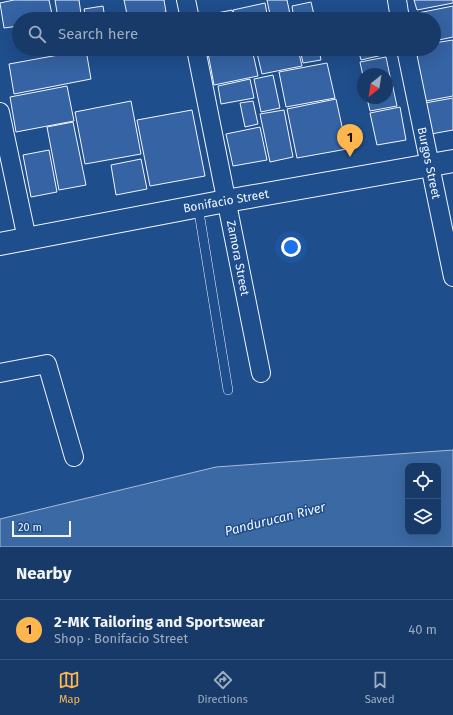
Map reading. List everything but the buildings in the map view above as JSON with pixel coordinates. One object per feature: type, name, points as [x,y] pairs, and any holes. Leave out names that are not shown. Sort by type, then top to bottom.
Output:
[{"type":"street","points":[[186,0],[189,12]]},
{"type":"street","points":[[397,0],[399,12]]},
{"type":"street","name":"Zamora Street","points":[[197,56],[261,372]]},
{"type":"street","name":"Burgos Street","points":[[407,56],[453,277]]},
{"type":"street","points":[[0,112],[27,239]]},
{"type":"street","name":"Bonifacio Street","points":[[0,244],[198,206],[453,161]]},
{"type":"street","points":[[0,373],[47,364],[74,457]]},
{"type":"lane","points":[[198,206],[228,390]]},
{"type":"water","name":"Pandurucan River","points":[[453,450],[453,547],[0,547],[0,519],[216,467]]},
{"type":"place","name":"2-MK Tailoring and Sportswear","points":[[350,157]]}]
